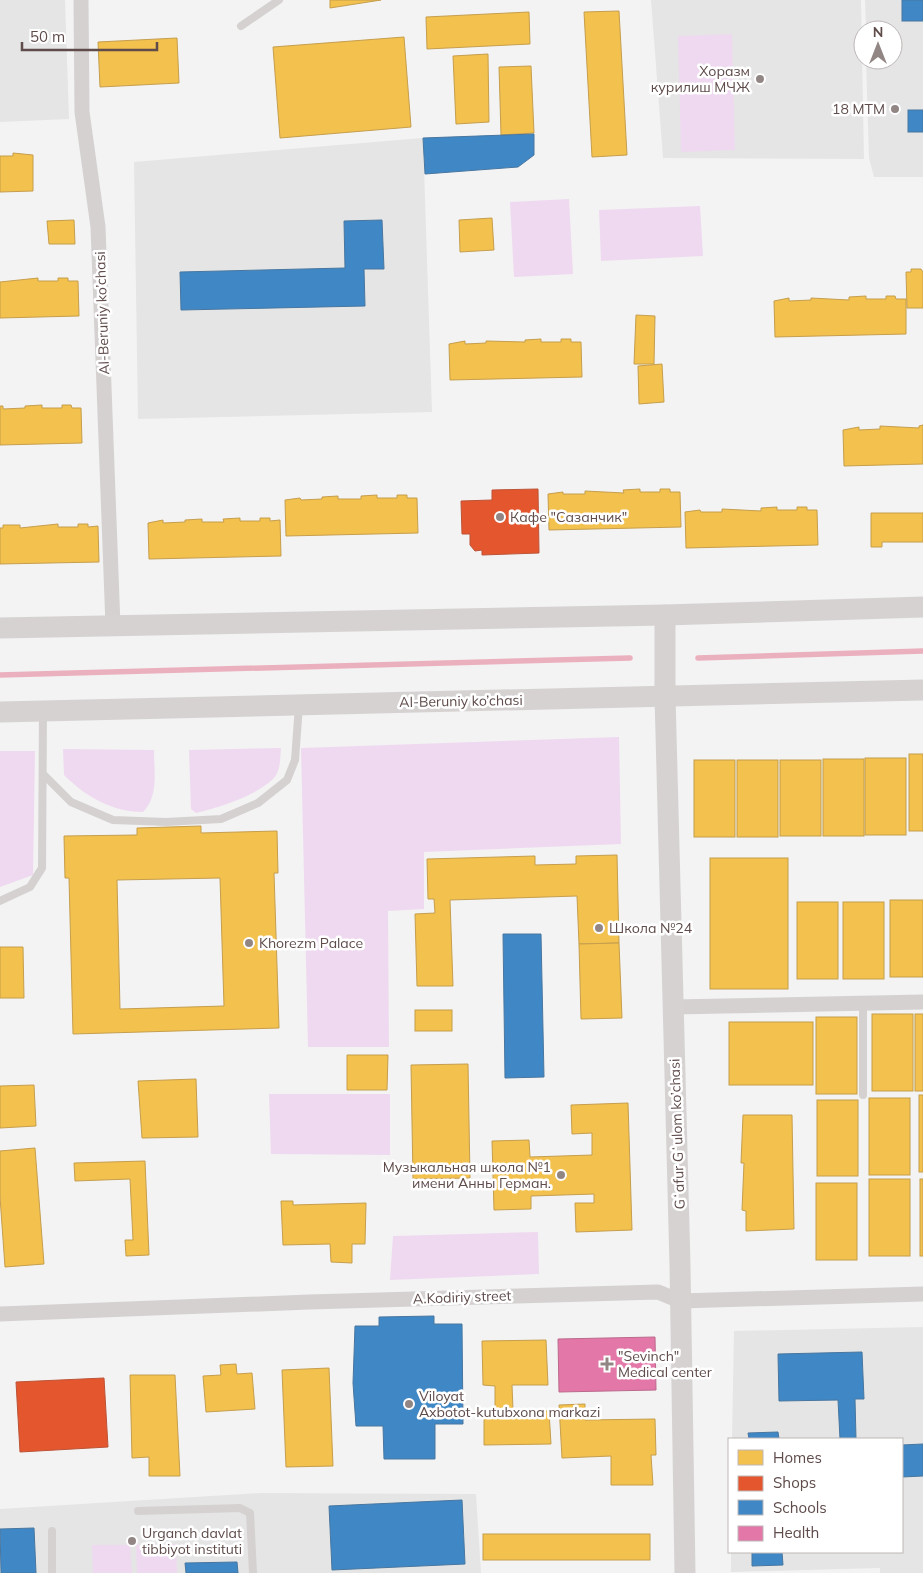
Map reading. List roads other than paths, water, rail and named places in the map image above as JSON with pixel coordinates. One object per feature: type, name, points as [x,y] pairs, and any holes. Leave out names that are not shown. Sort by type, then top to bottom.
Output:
[{"type":"main road","points":[[0,628],[665,615],[923,607]]},
{"type":"main road","name":"Gʻafur Gʻulom ko’chasi","points":[[665,615],[665,696],[680,1301],[684,1573]]},
{"type":"main road","name":"Al-Beruniy ko’chasi","points":[[0,712],[923,690]]},
{"type":"street","name":"Al-Beruniy ko’chasi","points":[[81,0],[82,112],[98,227],[114,626]]},
{"type":"street","points":[[673,1007],[923,1002]]},
{"type":"street","name":"A.Kodiriy street","points":[[0,1314],[309,1302],[658,1292],[680,1301],[923,1294]]},
{"type":"lane","points":[[241,26],[279,0]]},
{"type":"lane","points":[[44,776],[71,802],[114,820],[166,822],[221,819],[258,803],[287,780],[295,760],[299,705]]},
{"type":"lane","points":[[0,901],[30,887],[42,868],[43,711]]},
{"type":"lane","points":[[863,1004],[863,1095]]},
{"type":"lane","points":[[138,1511],[240,1508],[250,1513],[253,1573]]},
{"type":"lane","points":[[52,1531],[52,1573]]},
{"type":"waterway","points":[[698,658],[923,651]]},
{"type":"waterway","points":[[0,675],[630,658]]},
{"type":"place","name":"Хоразм курилиш МЧЖ","points":[[760,79]]},
{"type":"place","name":"18 MTM","points":[[895,109]]},
{"type":"place","name":"Кафе \"Сазанчик\"","points":[[500,517]]},
{"type":"place","name":"Школа №24","points":[[599,928]]},
{"type":"place","name":"Khorezm Palace","points":[[249,943]]},
{"type":"place","name":"Музыкальная школа №1 имени Анны Герман.","points":[[561,1175]]},
{"type":"place","name":"\"Sevinch\" Medical center","points":[[607,1364]]},
{"type":"place","name":"Viloyat Axbotot-kutubxona markazi","points":[[409,1404]]},
{"type":"place","name":"Urganch davlat tibbiyot instituti","points":[[132,1541]]}]
